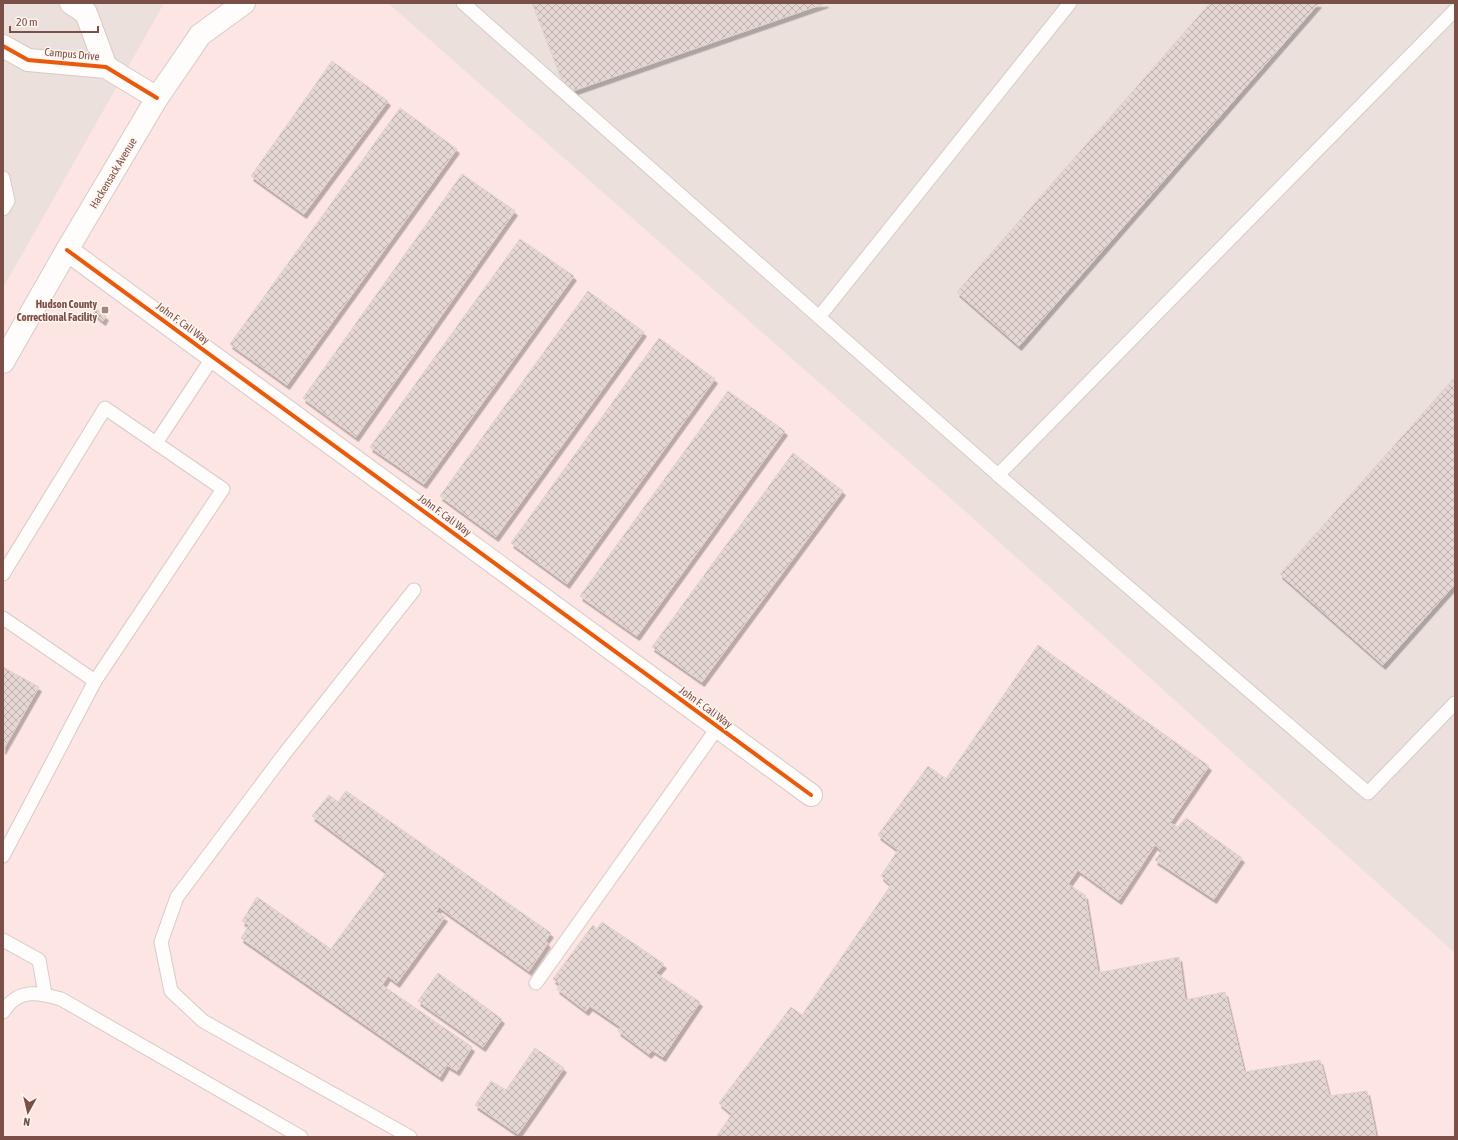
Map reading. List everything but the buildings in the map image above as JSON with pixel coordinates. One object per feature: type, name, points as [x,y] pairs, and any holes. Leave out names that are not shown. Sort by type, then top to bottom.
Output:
[{"type":"street","name":"Campus Drive","points":[[71,3],[86,13],[106,66]]},
{"type":"street","name":"Hackensack Avenue","points":[[3,362],[157,98],[200,35],[244,3]]},
{"type":"street","name":"Campus Drive","points":[[3,46],[28,60],[106,66],[157,98]]},
{"type":"street","name":"John F. Cali Way","points":[[67,250],[811,795]]},
{"type":"lane","points":[[463,3],[998,475],[1368,793],[1455,703]]},
{"type":"lane","points":[[819,317],[1070,3]]},
{"type":"lane","points":[[998,475],[1455,10]]},
{"type":"lane","points":[[3,178],[8,201],[3,209]]},
{"type":"lane","points":[[156,443],[214,357]]},
{"type":"lane","points":[[3,574],[105,408],[223,489],[95,681],[3,856]]},
{"type":"lane","points":[[410,1137],[203,1021],[171,991],[161,942],[177,897],[285,754],[414,590]]},
{"type":"lane","points":[[3,618],[95,681]]},
{"type":"lane","points":[[536,983],[718,727]]},
{"type":"lane","points":[[3,940],[39,960],[45,994]]},
{"type":"lane","points":[[3,1012],[16,997],[30,993],[45,994],[61,999],[301,1137]]},
{"type":"shaded area","points":[[3,3],[1455,3],[1455,1137],[3,1137]]},
{"type":"shaded area","points":[[3,3],[164,3],[3,288]]},
{"type":"shaded area","points":[[388,3],[1455,3],[1455,953],[956,503]]},
{"type":"cycle path","points":[[3,46],[28,60],[106,67],[157,98]]},
{"type":"cycle path","points":[[67,250],[811,795]]},
{"type":"place","name":"Hudson County Correctional Facility","points":[[105,310]]}]
